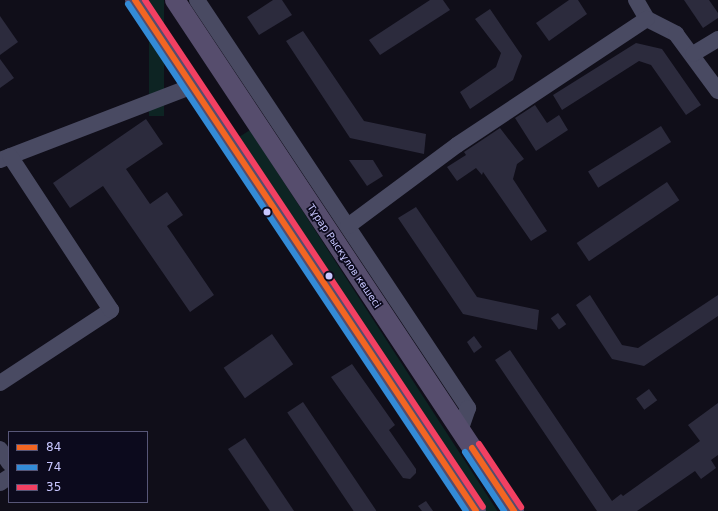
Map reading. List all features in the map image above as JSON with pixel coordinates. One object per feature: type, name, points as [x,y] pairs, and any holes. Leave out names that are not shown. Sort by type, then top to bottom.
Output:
[{"type":"main road","points":[[135,0],[476,511]]},
{"type":"main road","name":"Тұрар Рыскұлов көшесі","points":[[174,0],[514,511]]},
{"type":"main road","points":[[217,122],[242,104]]},
{"type":"street","points":[[198,0],[468,408],[460,431]]},
{"type":"street","points":[[636,0],[647,18],[676,34],[693,54],[718,91]]},
{"type":"street","points":[[348,226],[457,145],[647,18]]},
{"type":"street","points":[[693,54],[718,39]]},
{"type":"street","points":[[0,383],[111,310],[5,158],[193,86]]},
{"type":"street","points":[[0,448],[8,461]]},
{"type":"green space","points":[[149,0],[164,0],[164,116],[149,116]]},
{"type":"green space","points":[[250,130],[497,511],[482,511],[239,137]]},
{"type":"building","points":[[273,0],[282,0],[292,15],[259,35],[247,17]]},
{"type":"building","points":[[430,0],[443,0],[450,10],[380,55],[369,40]]},
{"type":"building","points":[[569,0],[578,0],[587,14],[549,41],[536,23]]},
{"type":"building","points":[[684,0],[709,0],[718,13],[718,18],[703,28]]},
{"type":"building","points":[[490,9],[522,56],[513,80],[470,109],[460,92],[496,67],[501,53],[475,19]]},
{"type":"building","points":[[0,16],[18,42],[0,55]]},
{"type":"building","points":[[303,31],[364,121],[426,134],[424,154],[350,138],[286,41]]},
{"type":"building","points":[[636,43],[662,49],[701,105],[686,115],[651,65],[639,61],[562,110],[553,95]]},
{"type":"building","points":[[0,59],[14,78],[0,88]]},
{"type":"building","points":[[535,105],[547,123],[559,115],[568,130],[536,151],[515,118]]},
{"type":"building","points":[[146,119],[163,144],[126,169],[150,204],[167,192],[183,215],[167,226],[214,295],[190,312],[103,186],[70,208],[53,183]]},
{"type":"building","points":[[661,126],[671,142],[598,188],[588,172]]},
{"type":"building","points":[[500,128],[524,159],[517,164],[513,179],[547,231],[531,241],[483,172],[482,175],[476,168],[457,181],[447,167],[466,155],[464,152]]},
{"type":"building","points":[[349,160],[373,160],[383,176],[367,186]]},
{"type":"building","points":[[667,182],[679,200],[589,261],[577,243]]},
{"type":"building","points":[[416,207],[477,297],[539,310],[537,330],[463,314],[398,218]]},
{"type":"building","points":[[590,295],[622,345],[638,348],[718,295],[718,316],[644,366],[612,359],[576,305]]},
{"type":"building","points":[[558,313],[566,324],[559,330],[551,318]]},
{"type":"building","points":[[272,334],[293,364],[245,398],[224,368]]},
{"type":"building","points":[[474,336],[482,347],[474,353],[467,342]]},
{"type":"building","points":[[510,350],[612,501],[621,494],[623,496],[700,441],[688,425],[718,403],[718,455],[711,460],[716,468],[701,479],[695,471],[637,511],[597,511],[495,360]]},
{"type":"building","points":[[352,364],[395,425],[389,430],[416,469],[416,473],[410,479],[403,478],[331,377]]},
{"type":"building","points":[[649,389],[657,400],[644,410],[636,398]]},
{"type":"building","points":[[303,402],[376,511],[354,511],[287,413]]},
{"type":"building","points":[[245,438],[294,511],[270,511],[228,449]]},
{"type":"building","points":[[426,501],[433,511],[422,511],[418,506]]},
{"type":"transit line","name":"84","points":[[135,0],[476,511]]},
{"type":"transit line","name":"35","points":[[145,0],[483,507]]},
{"type":"transit line","name":"74","points":[[128,4],[466,511]]},
{"type":"transit line","name":"35","points":[[479,444],[521,507]]},
{"type":"transit line","name":"84","points":[[472,448],[514,511]]},
{"type":"transit line","name":"74","points":[[465,452],[504,511]]}]
